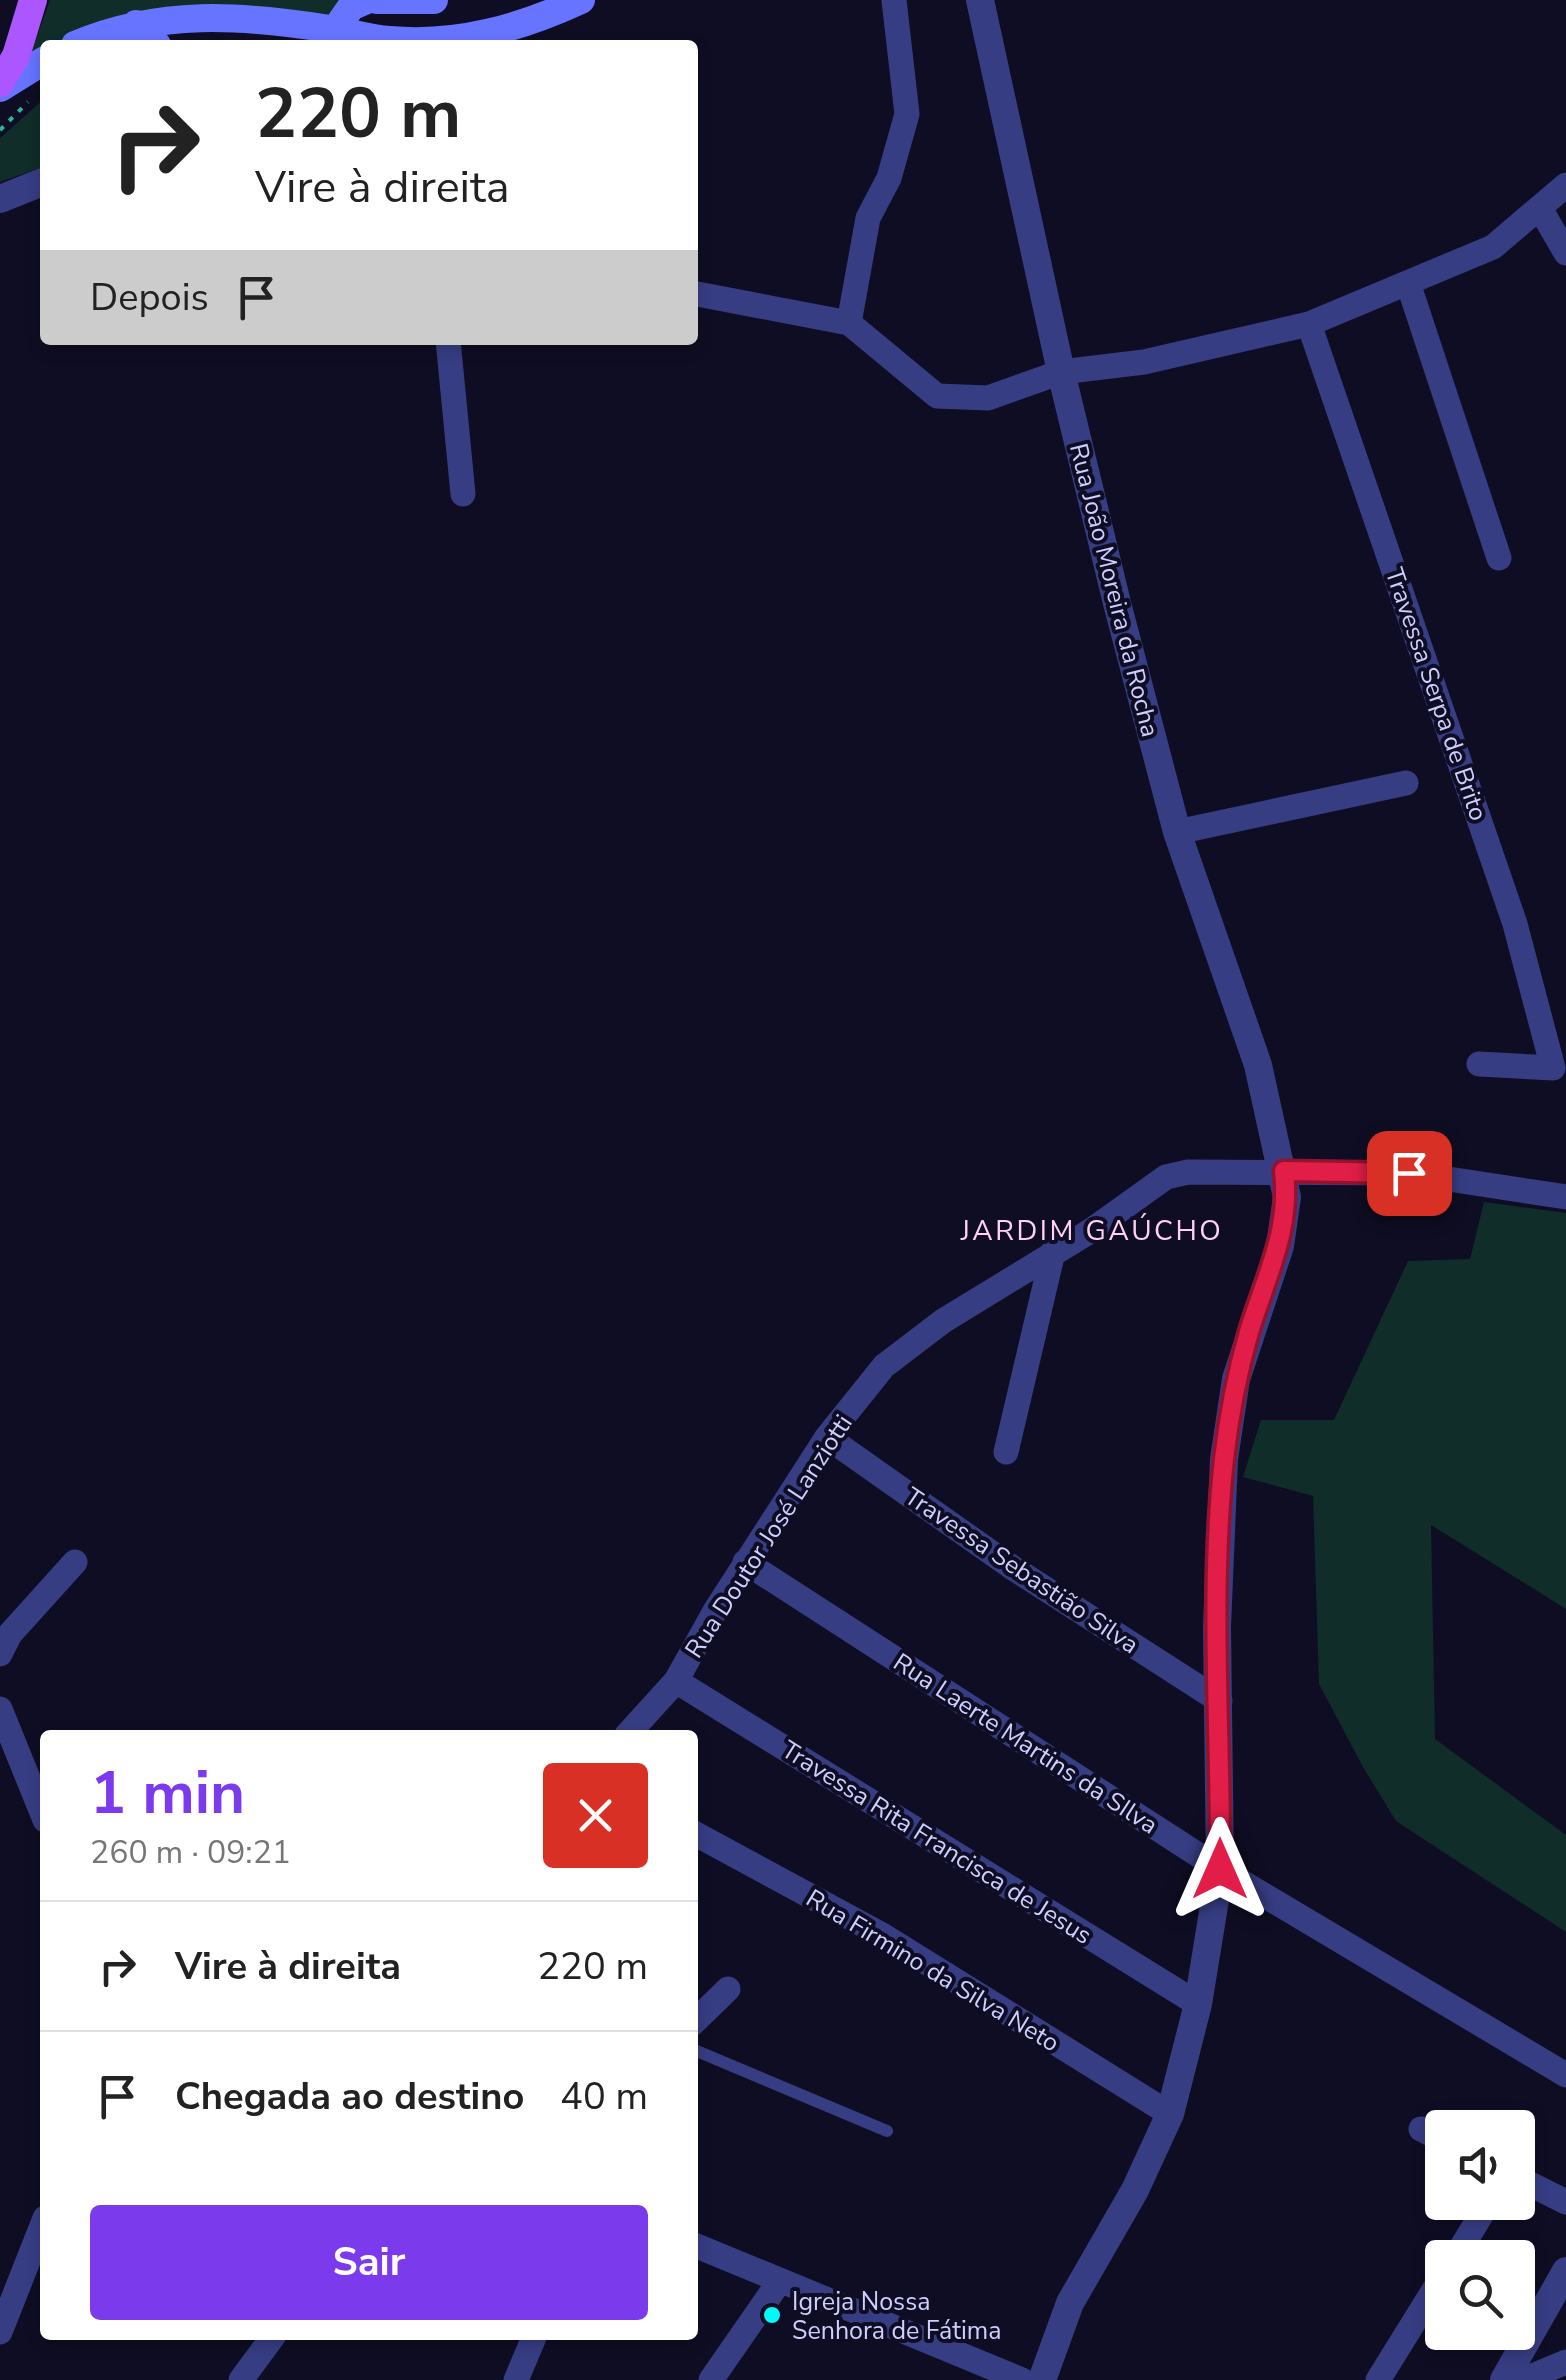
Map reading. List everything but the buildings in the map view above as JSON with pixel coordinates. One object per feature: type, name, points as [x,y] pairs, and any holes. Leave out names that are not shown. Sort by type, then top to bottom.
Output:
[{"type":"main road","points":[[0,86],[16,56],[33,0]]},
{"type":"main road","points":[[90,40],[136,24],[174,17],[251,16],[330,37],[351,6],[367,0]]},
{"type":"main road","points":[[377,0],[434,0]]},
{"type":"main road","points":[[434,40],[511,30],[581,0]]},
{"type":"main road","points":[[136,24],[152,40]]},
{"type":"main road","points":[[0,86],[40,63]]},
{"type":"street","points":[[849,323],[868,218],[889,178],[907,114],[894,0]]},
{"type":"street","name":"Rua João Moreira da Rocha","points":[[980,0],[1061,372],[1177,832],[1242,1014],[1284,1171],[1287,1197],[1280,1246],[1236,1379],[1224,1460],[1217,1627],[1220,1869],[1198,2004],[1170,2114],[1136,2190],[1070,2303],[1042,2380]]},
{"type":"street","points":[[0,200],[40,183]]},
{"type":"street","points":[[698,294],[849,323],[937,396],[988,398],[1061,372],[1144,362],[1309,324],[1494,247],[1566,185]]},
{"type":"street","points":[[1541,210],[1566,253]]},
{"type":"street","points":[[1408,284],[1500,558]]},
{"type":"street","name":"Travessa Serpa de Brito","points":[[1309,324],[1560,1064]]},
{"type":"street","points":[[448,345],[463,494]]},
{"type":"street","points":[[1177,832],[1406,784]]},
{"type":"street","points":[[1479,1064],[1560,1064]]},
{"type":"street","name":"Rua Doutor José Lanziotti","points":[[631,1730],[676,1680],[745,1562],[827,1437],[884,1366],[943,1321],[1166,1178],[1188,1172],[1409,1173],[1566,1197]]},
{"type":"street","points":[[1006,1452],[1053,1252]]},
{"type":"street","name":"Travessa Sebastião Silva","points":[[827,1437],[1013,1568],[1220,1700]]},
{"type":"street","points":[[0,1654],[10,1634],[75,1562]]},
{"type":"street","name":"Rua Laerte Martins da SIlva","points":[[745,1562],[1220,1869],[1566,2075]]},
{"type":"street","name":"Travessa Rita Francisca de Jesus","points":[[676,1680],[1198,2004]]},
{"type":"street","points":[[0,1709],[40,1808]]},
{"type":"street","name":"Rua Firmino da Silva Neto","points":[[698,1835],[884,1936],[1170,2114]]},
{"type":"street","points":[[698,2018],[728,1989]]},
{"type":"street","points":[[1535,2189],[1566,2202]]},
{"type":"street","points":[[0,2332],[40,2231]]},
{"type":"street","points":[[698,2247],[1022,2380]]},
{"type":"street","points":[[1504,2380],[1566,2271]]},
{"type":"street","points":[[711,2380],[779,2282]]},
{"type":"street","points":[[1378,2380],[1425,2304]]},
{"type":"street","points":[[241,2380],[270,2340]]},
{"type":"street","points":[[516,2380],[534,2340]]},
{"type":"street","points":[[1523,2380],[1566,2362]]},
{"type":"lane","points":[[698,2052],[887,2131]]},
{"type":"path","points":[[0,130],[35,98]]},
{"type":"green space","points":[[50,0],[345,0],[325,21],[90,28],[64,40],[40,40],[40,51],[30,56]]},
{"type":"green space","points":[[40,102],[40,168],[0,182],[0,138]]},
{"type":"green space","points":[[1484,1202],[1566,1213],[1566,1609],[1431,1525],[1435,1739],[1566,1835],[1566,1932],[1396,1821],[1319,1684],[1313,1496],[1243,1477],[1261,1420],[1334,1420],[1408,1261],[1470,1259]]},
{"type":"place","name":"Igreja Nossa Senhora de Fátima","points":[[772,2315]]},
{"type":"district","name":"JARDIM GAÚCHO","points":[[1092,1230]]},
{"type":"route","points":[[1220,1869],[1217,1627],[1224,1460],[1236,1379],[1280,1246],[1287,1197],[1284,1171],[1409,1173]]}]
